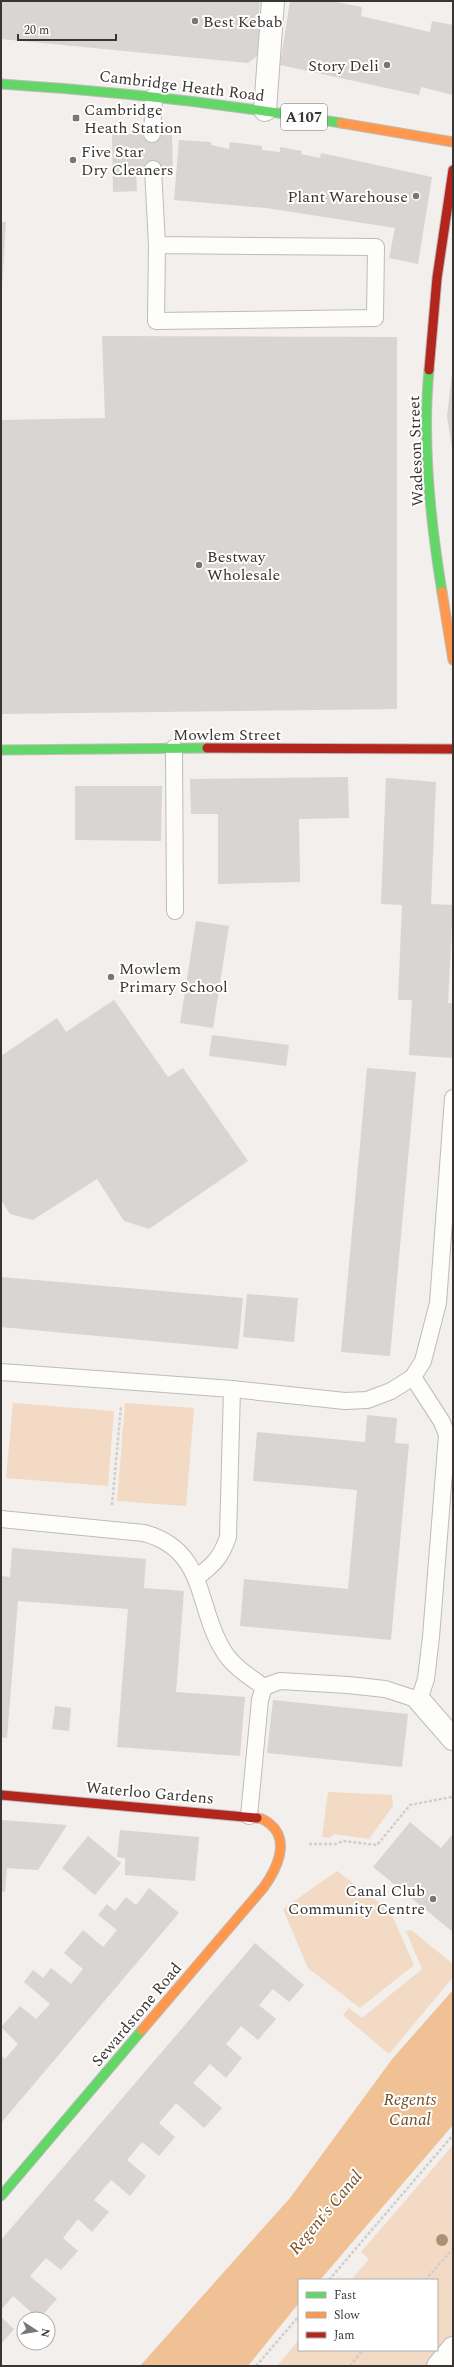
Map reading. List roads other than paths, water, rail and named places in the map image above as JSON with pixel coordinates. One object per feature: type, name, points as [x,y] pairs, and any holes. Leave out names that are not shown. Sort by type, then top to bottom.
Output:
[{"type":"street","points":[[265,110],[273,1]]},
{"type":"street","name":"Cambridge Heath Road","points":[[1,84],[154,96],[265,110],[453,142]]},
{"type":"street","name":"Wadeson Street","points":[[453,170],[437,278],[425,413],[435,550],[453,660]]},
{"type":"street","name":"Mowlem Street","points":[[1,750],[174,748],[453,749]]},
{"type":"street","points":[[419,1700],[453,1740]]},
{"type":"street","name":"Waterloo Gardens","points":[[1,1795],[262,1818],[275,1828],[280,1846]]},
{"type":"street","name":"Sewardstone Road","points":[[1,2196],[264,1887],[279,1861],[280,1846]]},
{"type":"street","points":[[438,2366],[453,2348]]},
{"type":"lane","points":[[152,134],[154,96]]},
{"type":"lane","points":[[153,170],[157,245],[156,321],[375,318],[376,247],[157,245]]},
{"type":"lane","points":[[174,748],[175,911]]},
{"type":"lane","points":[[1,1372],[232,1389],[345,1402],[367,1400],[391,1391],[413,1377],[423,1361],[429,1343],[438,1303],[453,1098]]},
{"type":"lane","points":[[264,1687],[280,1681],[348,1685],[395,1692],[419,1700],[426,1679],[431,1637],[447,1435],[442,1422],[413,1377]]},
{"type":"lane","points":[[196,1578],[210,1567],[223,1553],[228,1537],[232,1389]]},
{"type":"lane","points":[[1,1519],[144,1533],[158,1537],[173,1546],[186,1561],[196,1578],[223,1651],[264,1687]]},
{"type":"lane","points":[[248,1816],[260,1700],[264,1687]]},
{"type":"water","name":"Regents Canal","points":[[453,1990],[453,2125],[321,2279],[298,2279],[298,2304],[248,2366],[140,2366],[290,2198],[393,2058]]},
{"type":"place","name":"Best Kebab","points":[[195,21]]},
{"type":"place","name":"Story Deli","points":[[387,65]]},
{"type":"place","name":"Cambridge Heath Station","points":[[76,118]]},
{"type":"place","name":"Five Star Dry Cleaners","points":[[73,160]]},
{"type":"place","name":"Plant Warehouse","points":[[416,196]]},
{"type":"place","name":"Bestway Wholesale","points":[[199,565]]},
{"type":"place","name":"Mowlem Primary School","points":[[111,977]]},
{"type":"place","name":"Canal Club Community Centre","points":[[433,1899]]},
{"type":"water label","name":"Regent's Canal","points":[[325,2212]]}]
